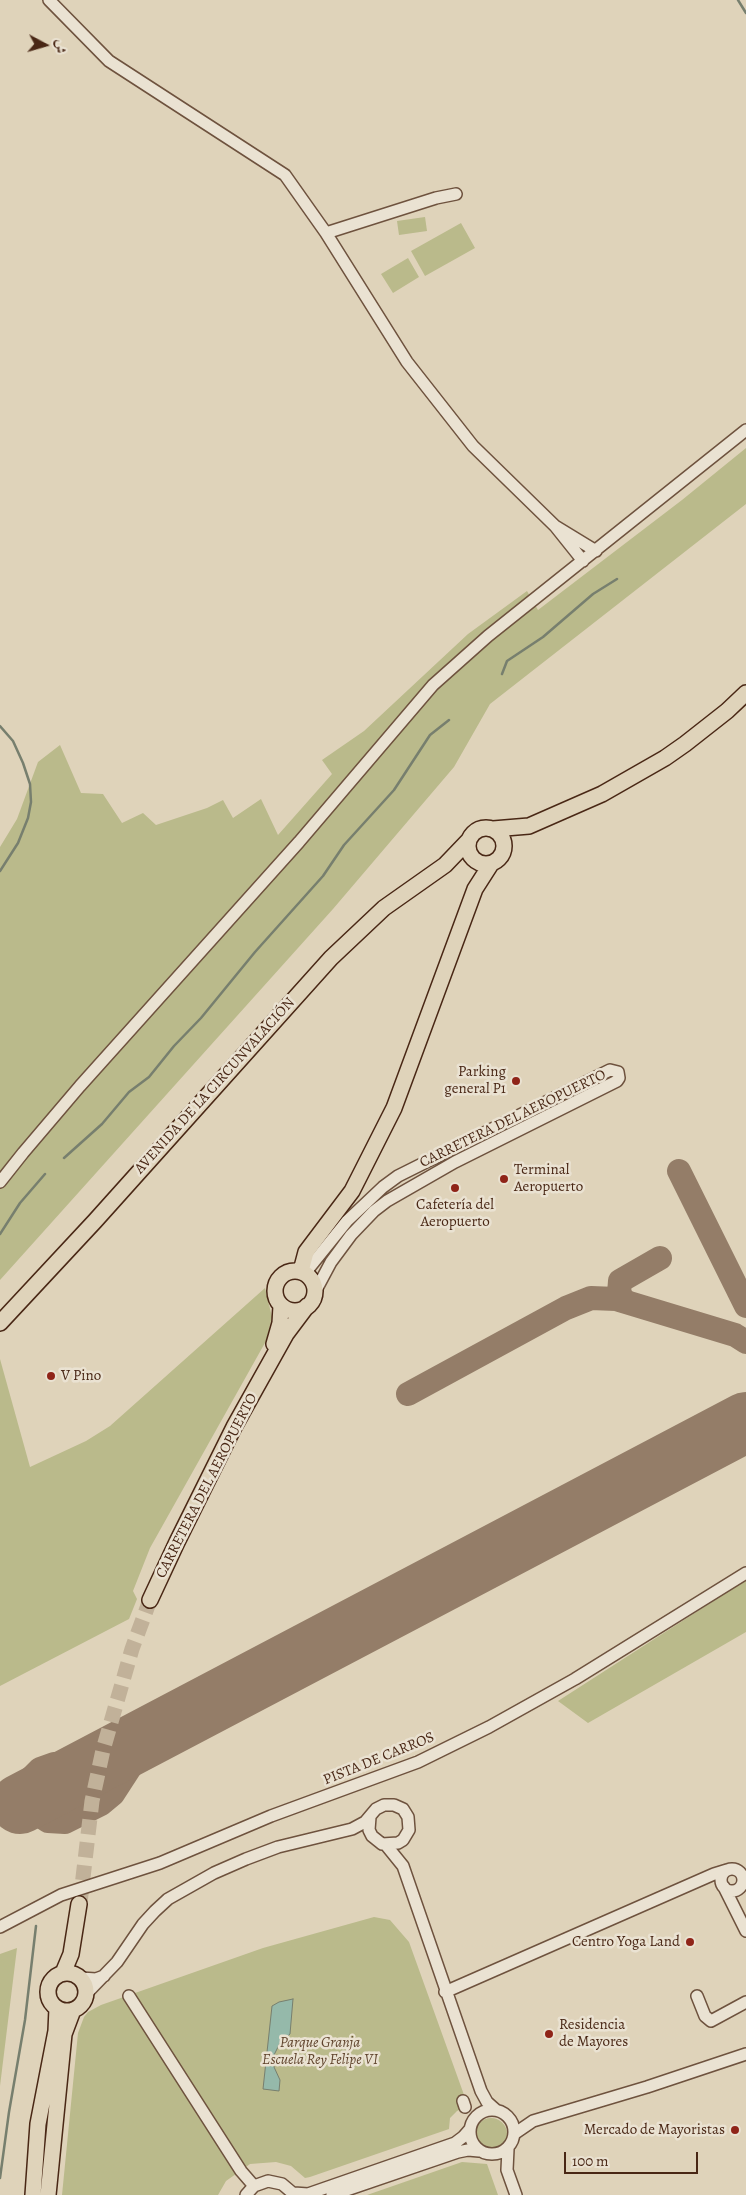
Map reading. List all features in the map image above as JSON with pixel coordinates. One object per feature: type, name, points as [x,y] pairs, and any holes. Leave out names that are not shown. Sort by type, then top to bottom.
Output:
[{"type":"main road","points":[[445,865],[478,829],[528,826],[602,794],[665,758],[707,728],[746,693]]},
{"type":"main road","points":[[445,865],[497,861],[528,826]]},
{"type":"main road","points":[[493,829],[498,831],[504,840],[504,851]]},
{"type":"main road","points":[[468,842],[468,848],[480,861]]},
{"type":"main road","points":[[303,1272],[304,1258],[310,1246],[352,1191],[394,1108],[475,889],[480,861]]},
{"type":"main road","name":"AVENIDA DE LA CIRCUNVALACIÓN","points":[[0,1323],[95,1221],[330,958],[384,908],[445,865]]},
{"type":"main road","points":[[284,1274],[289,1271],[303,1272],[313,1281],[315,1292],[308,1306],[297,1311],[286,1309],[281,1306],[275,1295],[275,1289],[276,1283],[295,1258],[310,1246]]},
{"type":"main road","name":"CARRETERA DEL AEROPUERTO","points":[[265,1372],[278,1332],[281,1306]]},
{"type":"main road","name":"CARRETERA DEL AEROPUERTO","points":[[150,1600],[201,1492],[265,1372],[291,1327],[308,1306]]},
{"type":"main road","points":[[73,1975],[55,1977],[48,1987],[49,1999],[57,2008],[65,2011],[73,2010],[80,2006],[86,1994],[86,1988],[73,1975],[72,1954],[80,1904]]},
{"type":"main road","points":[[33,2195],[36,2140],[56,2032],[57,2008]]},
{"type":"main road","points":[[48,2195],[64,2034],[73,2010]]},
{"type":"street","points":[[50,0],[109,61],[284,175],[326,233],[407,362],[473,446],[555,526],[583,561]]},
{"type":"street","points":[[326,233],[436,198],[456,194]]},
{"type":"street","points":[[0,1182],[22,1153],[299,842],[417,701],[488,636],[596,552],[746,430]]},
{"type":"street","points":[[555,526],[596,552]]},
{"type":"street","name":"CARRETERA DEL AEROPUERTO","points":[[303,1272],[347,1221],[383,1187],[398,1176],[610,1070],[618,1072],[619,1078],[617,1081],[435,1173],[387,1201],[362,1222],[331,1262],[315,1292]]},
{"type":"street","points":[[557,1096],[564,1108]]},
{"type":"street","points":[[493,1129],[498,1141]]},
{"type":"street","points":[[429,1160],[435,1173]]},
{"type":"street","name":"PISTA DE CARROS","points":[[0,1926],[61,1895],[169,1860],[271,1816],[418,1762],[489,1727],[575,1679],[746,1573]]},
{"type":"street","points":[[86,1994],[104,1976],[122,1954],[142,1924],[155,1911],[176,1895],[214,1873],[278,1848],[358,1826],[384,1805],[394,1805],[403,1810],[410,1823],[409,1830],[403,1840],[386,1845],[378,1842],[372,1836],[370,1817]]},
{"type":"street","points":[[345,1831],[372,1836]]},
{"type":"street","points":[[403,1840],[403,1866],[481,2091],[487,2102],[512,2122],[514,2134]]},
{"type":"street","points":[[386,1845],[403,1866]]},
{"type":"street","points":[[446,1992],[708,1877],[731,1870],[746,1870]]},
{"type":"street","points":[[731,1870],[724,1873],[722,1884],[746,1931]]},
{"type":"street","points":[[731,1870],[742,1876],[743,1883],[731,1904]]},
{"type":"street","points":[[708,1877],[722,1884],[730,1891],[741,1888]]},
{"type":"street","points":[[73,1975],[88,1979],[104,1976]]},
{"type":"street","points":[[129,1996],[241,2171],[254,2186]]},
{"type":"street","points":[[697,1996],[705,2016],[711,2021],[746,2002]]},
{"type":"street","points":[[516,2195],[507,2170],[508,2148],[514,2134],[533,2121],[647,2087],[746,2054]]},
{"type":"street","points":[[479,2151],[471,2141],[472,2124],[479,2105],[481,2091]]},
{"type":"street","points":[[246,2195],[254,2186],[268,2181],[276,2182],[288,2188],[294,2194],[308,2194],[455,2143],[460,2140],[484,2111],[496,2110]]},
{"type":"street","points":[[508,2117],[533,2121]]},
{"type":"street","points":[[492,2155],[508,2148]]},
{"type":"street","points":[[332,2195],[468,2150],[492,2155],[507,2170]]},
{"type":"green space","points":[[425,217],[427,231],[399,235],[397,221]]},
{"type":"green space","points":[[461,223],[475,248],[425,276],[411,251]]},
{"type":"green space","points":[[408,258],[419,277],[393,293],[381,274]]},
{"type":"green space","points":[[746,448],[746,504],[490,704],[454,767],[333,909],[0,1280],[0,847],[17,819],[38,762],[60,745],[81,793],[103,794],[122,823],[143,813],[156,825],[207,808],[223,800],[233,818],[261,799],[278,835],[332,774],[322,760],[364,731],[468,634],[527,591],[538,610],[682,500]]},
{"type":"green space","points":[[265,1288],[272,1317],[266,1341],[150,1548],[133,1591],[137,1599],[129,1619],[0,1686],[0,1359],[30,1467],[86,1441],[110,1426]]},
{"type":"green space","points":[[746,1580],[746,1632],[588,1723],[558,1701]]},
{"type":"green space","name":"Parque Granja Escuela Rey Felipe VI","points":[[374,1917],[390,1920],[409,1942],[468,2106],[457,2111],[450,2118],[449,2129],[305,2178],[291,2166],[276,2162],[250,2164],[226,2181],[218,2195],[62,2195],[78,2033],[88,2012],[101,2005],[263,1948]]},
{"type":"green space","points":[[17,1948],[0,2086],[0,1954]]},
{"type":"green space","points":[[491,2118],[502,2123],[507,2134],[502,2145],[491,2150],[480,2145],[475,2134],[480,2123]]},
{"type":"green space","points":[[462,2162],[487,2164],[498,2195],[367,2195]]},
{"type":"shaded area","points":[[293,1999],[290,2034],[280,2043],[274,2055],[274,2067],[280,2080],[279,2091],[263,2089],[272,2006],[279,2002]]},
{"type":"waterway","points":[[738,0],[746,13]]},
{"type":"waterway","points":[[502,674],[507,661],[543,637],[593,594],[617,579]]},
{"type":"waterway","points":[[64,1158],[102,1124],[129,1092],[149,1077],[174,1046],[201,1018],[255,952],[323,876],[344,845],[394,790],[430,735],[449,720]]},
{"type":"waterway","points":[[0,726],[13,741],[23,763],[30,784],[31,802],[28,818],[18,843],[0,871]]},
{"type":"waterway","points":[[0,1234],[20,1203],[45,1174]]},
{"type":"waterway","points":[[0,2178],[25,2020],[36,1926]]},
{"type":"taxiway","points":[[679,1171],[746,1306]]},
{"type":"taxiway","points":[[625,1301],[619,1294],[620,1281],[660,1258]]},
{"type":"taxiway","points":[[408,1394],[566,1308],[591,1298],[616,1299],[735,1335],[746,1342]]},
{"type":"taxiway","points":[[90,1768],[54,1764],[40,1769],[32,1777],[28,1795],[36,1813],[48,1821],[65,1822],[101,1804],[113,1794],[148,1740],[176,1722]]},
{"type":"runway","points":[[20,1804],[746,1422]]},
{"type":"tunnel","points":[[80,1903],[92,1801],[103,1750],[132,1649],[150,1600]]},
{"type":"place","name":"Parking general P1","points":[[516,1081]]},
{"type":"place","name":"Terminal Aeropuerto","points":[[504,1179]]},
{"type":"place","name":"Cafetería del Aeropuerto","points":[[455,1188]]},
{"type":"place","name":"V Pino","points":[[51,1376]]},
{"type":"place","name":"Centro Yoga Land","points":[[690,1942]]},
{"type":"place","name":"Residencia de Mayores","points":[[549,2034]]},
{"type":"place","name":"Mercado de Mayoristas","points":[[735,2130]]}]
